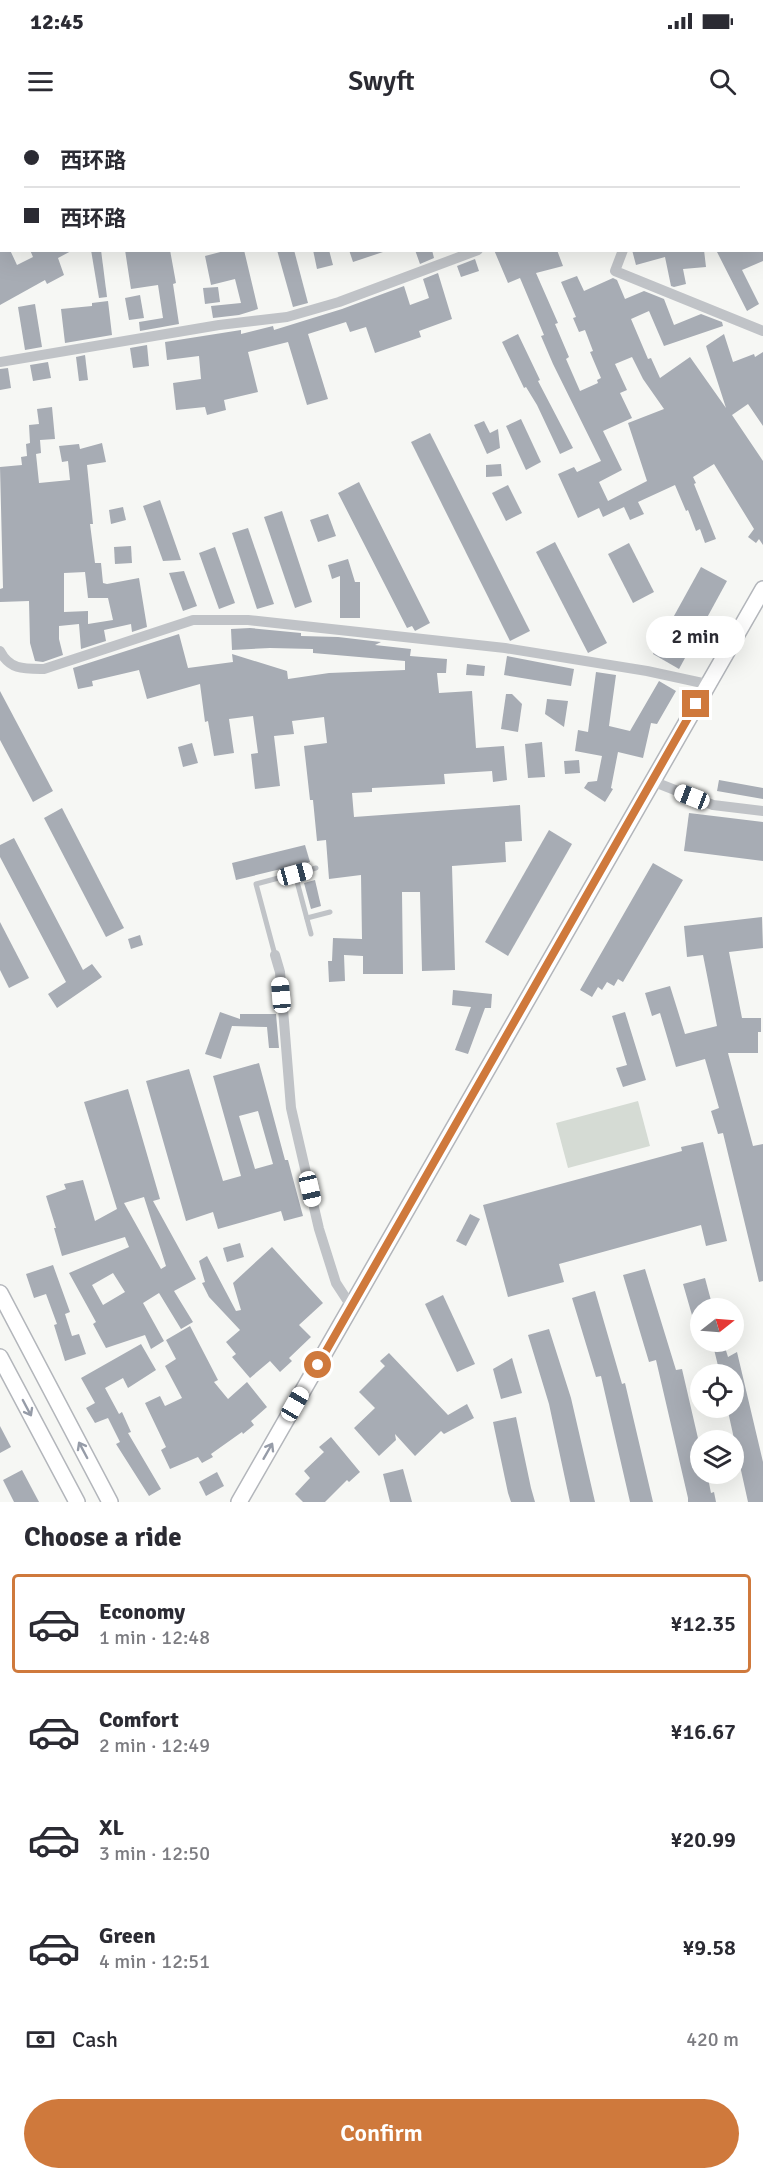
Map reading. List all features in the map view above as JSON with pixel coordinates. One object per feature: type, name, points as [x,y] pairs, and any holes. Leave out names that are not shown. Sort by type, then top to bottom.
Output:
[{"type":"street","points":[[0,362],[196,329],[287,317],[339,302],[473,252]]},
{"type":"street","points":[[622,252],[615,271],[763,331]]},
{"type":"street","points":[[239,1502],[763,589]]},
{"type":"street","points":[[0,651],[5,661],[23,669],[44,669],[193,620],[248,620],[504,648],[647,671],[707,684]]},
{"type":"street","points":[[652,781],[712,805],[763,811]]},
{"type":"street","points":[[275,955],[279,972],[291,1108],[320,1229],[336,1283],[351,1306]]},
{"type":"street","points":[[0,1293],[110,1502]]},
{"type":"street","points":[[0,1357],[77,1502]]},
{"type":"lane","points":[[275,955],[256,884],[316,868]]},
{"type":"lane","points":[[295,874],[311,934]]},
{"type":"lane","points":[[307,918],[330,912]]},
{"type":"shaded area","points":[[638,1101],[650,1146],[568,1168],[556,1123]]},
{"type":"building","points":[[0,252],[11,252],[17,265],[33,257],[31,252],[69,252],[58,258],[64,275],[47,284],[45,280],[0,305]]},
{"type":"building","points":[[91,252],[101,252],[107,297],[99,298]]},
{"type":"building","points":[[125,252],[170,252],[176,283],[173,284],[179,324],[140,331],[139,322],[163,318],[158,285],[131,289]]},
{"type":"building","points":[[220,252],[244,252],[258,309],[239,315],[213,318],[211,306],[241,303],[235,279],[211,285],[205,256]]},
{"type":"building","points":[[278,252],[295,252],[308,303],[293,307]]},
{"type":"building","points":[[313,252],[330,252],[333,265],[317,269]]},
{"type":"building","points":[[350,252],[383,252],[353,262]]},
{"type":"building","points":[[416,252],[432,252],[434,258],[420,264]]},
{"type":"building","points":[[495,252],[558,252],[563,266],[536,273],[558,323],[555,324],[569,357],[566,359],[580,391],[598,383],[597,380],[601,378],[590,352],[593,351],[585,330],[579,332],[573,318],[576,317],[561,282],[577,276],[584,291],[613,278],[617,280],[625,299],[644,291],[664,299],[674,325],[701,314],[722,322],[723,326],[664,346],[649,311],[631,319],[648,359],[651,358],[660,378],[690,357],[726,408],[706,346],[724,334],[733,362],[754,354],[755,357],[763,352],[763,426],[748,404],[732,415],[763,461],[763,545],[759,539],[756,543],[748,537],[754,529],[714,464],[693,477],[716,539],[705,543],[700,529],[696,531],[675,485],[638,502],[644,514],[630,520],[624,507],[603,517],[599,508],[578,518],[558,474],[574,467],[577,472],[601,461],[553,364],[541,336],[544,335],[520,278],[508,283]],"holes":[[[632,357],[643,379],[664,409],[628,423],[647,481],[608,501],[599,482],[622,470],[603,431],[632,418],[620,393],[627,390],[615,364]]]},
{"type":"building","points":[[633,252],[704,252],[706,267],[683,269],[686,284],[674,287],[671,286],[665,257],[636,265]]},
{"type":"building","points":[[717,252],[763,252],[763,261],[742,270],[759,304],[747,311]]},
{"type":"building","points":[[475,259],[479,271],[461,277],[457,266]]},
{"type":"building","points":[[438,273],[452,319],[419,331],[421,337],[375,353],[366,327],[350,332],[346,322],[308,334],[328,399],[307,405],[288,342],[248,352],[258,392],[224,400],[226,410],[207,415],[205,407],[176,410],[173,383],[201,379],[199,356],[167,360],[165,342],[241,330],[241,334],[273,326],[274,330],[342,309],[404,286],[410,305],[429,298],[423,279]]},
{"type":"building","points":[[218,287],[220,302],[205,304],[203,288]]},
{"type":"building","points":[[140,295],[144,318],[129,320],[125,298]]},
{"type":"building","points":[[108,301],[112,335],[65,343],[61,309],[92,306],[92,303]]},
{"type":"building","points":[[35,304],[42,347],[25,350],[18,307]]},
{"type":"building","points":[[518,334],[540,380],[538,381],[573,448],[560,454],[537,405],[526,387],[524,388],[502,342]]},
{"type":"building","points":[[147,345],[149,366],[133,368],[130,348]]},
{"type":"building","points":[[85,355],[88,380],[79,381],[76,357]]},
{"type":"building","points":[[48,362],[51,378],[33,381],[30,365]]},
{"type":"building","points":[[8,368],[11,388],[0,390],[0,369]]},
{"type":"building","points":[[52,407],[55,439],[40,440],[41,453],[36,454],[39,483],[70,480],[68,461],[62,462],[59,446],[79,444],[80,449],[102,443],[106,462],[87,465],[93,524],[90,524],[95,563],[101,563],[103,583],[139,578],[147,627],[132,632],[131,624],[104,630],[106,641],[81,649],[79,624],[59,626],[63,655],[43,662],[35,661],[30,643],[29,601],[0,602],[0,589],[3,588],[0,467],[22,465],[21,457],[27,456],[26,444],[30,443],[29,425],[39,424],[37,409]],"holes":[[[85,572],[88,598],[108,598],[113,620],[88,624],[88,611],[64,612],[64,573]]]},
{"type":"building","points":[[521,419],[541,462],[526,470],[506,426]]},
{"type":"building","points":[[484,421],[490,433],[498,429],[500,448],[487,454],[474,425]]},
{"type":"building","points":[[430,433],[530,631],[510,641],[411,442]]},
{"type":"building","points":[[501,464],[502,476],[486,477],[486,465]]},
{"type":"building","points":[[359,482],[430,623],[415,631],[412,626],[407,628],[338,493]]},
{"type":"building","points":[[508,485],[522,513],[506,521],[492,493]]},
{"type":"building","points":[[160,500],[181,560],[163,561],[143,506]]},
{"type":"building","points":[[123,507],[126,520],[111,524],[109,510]]},
{"type":"building","points":[[282,511],[312,602],[295,608],[264,517]]},
{"type":"building","points":[[328,514],[336,536],[318,542],[310,520]]},
{"type":"building","points":[[248,528],[274,604],[257,609],[232,533]]},
{"type":"building","points":[[555,542],[607,643],[588,653],[536,552]]},
{"type":"building","points":[[629,543],[654,592],[633,603],[608,554]]},
{"type":"building","points":[[131,546],[132,563],[115,564],[114,547]]},
{"type":"building","points":[[215,547],[235,603],[219,609],[199,553]]},
{"type":"building","points":[[348,559],[355,582],[360,582],[360,618],[340,618],[340,576],[332,579],[328,565]]},
{"type":"building","points":[[701,567],[727,581],[679,669],[653,654]]},
{"type":"building","points":[[184,571],[197,606],[183,611],[169,573]]},
{"type":"building","points":[[250,628],[301,633],[301,636],[381,642],[375,645],[411,649],[410,656],[447,659],[446,673],[437,673],[439,693],[472,691],[476,748],[504,746],[507,780],[493,782],[492,771],[444,774],[445,784],[372,788],[372,792],[352,793],[354,817],[520,805],[522,841],[505,842],[506,862],[452,866],[455,970],[422,971],[420,892],[402,892],[403,974],[363,974],[363,956],[344,955],[345,981],[329,982],[328,961],[332,961],[333,938],[362,939],[361,875],[329,879],[326,840],[317,841],[304,746],[327,743],[324,717],[292,721],[294,734],[274,736],[280,786],[255,789],[251,754],[258,753],[253,716],[229,719],[234,753],[214,756],[208,721],[205,722],[200,684],[147,699],[139,670],[92,681],[93,686],[78,689],[73,668],[179,634],[188,668],[233,662],[232,654],[287,671],[288,679],[329,673],[405,670],[405,661],[313,653],[313,649],[232,650],[231,629]]},
{"type":"building","points":[[507,656],[574,669],[571,686],[504,675]]},
{"type":"building","points":[[467,664],[485,666],[484,676],[466,675]]},
{"type":"building","points":[[596,672],[616,675],[609,726],[630,731],[659,681],[676,691],[657,724],[651,723],[643,758],[618,752],[611,788],[613,789],[605,802],[584,788],[588,782],[597,781],[602,756],[575,751],[578,730],[588,732]]},
{"type":"building","points":[[0,691],[53,791],[33,802],[0,740]]},
{"type":"building","points":[[506,694],[512,694],[522,704],[518,732],[501,729]]},
{"type":"building","points":[[547,699],[568,701],[564,727],[545,714]]},
{"type":"building","points":[[542,742],[545,777],[528,778],[525,744]]},
{"type":"building","points":[[192,743],[198,763],[183,767],[178,747]]},
{"type":"building","points":[[579,760],[580,773],[565,774],[564,761]]},
{"type":"building","points":[[719,780],[763,788],[763,799],[717,791]]},
{"type":"building","points":[[62,808],[124,928],[106,937],[44,818]]},
{"type":"building","points":[[689,813],[763,822],[763,861],[684,851]]},
{"type":"building","points":[[549,830],[572,844],[508,956],[485,942]]},
{"type":"building","points":[[14,838],[83,970],[92,964],[102,977],[57,1008],[48,994],[66,982],[0,857],[0,845]]},
{"type":"building","points":[[305,845],[310,862],[236,880],[232,863]]},
{"type":"building","points":[[653,863],[683,880],[623,982],[618,979],[614,986],[607,982],[602,990],[598,987],[592,997],[580,990]]},
{"type":"building","points":[[315,880],[321,906],[311,909],[304,883]]},
{"type":"building","points":[[762,917],[763,948],[729,952],[742,1018],[761,1018],[758,1053],[728,1053],[753,1146],[763,1144],[763,1281],[759,1282],[723,1133],[718,1134],[711,1111],[719,1108],[705,1059],[676,1067],[660,1013],[652,1016],[645,993],[670,986],[685,1034],[717,1026],[703,955],[687,957],[684,926]]},
{"type":"building","points":[[0,922],[29,978],[9,988],[0,970]]},
{"type":"building","points":[[140,935],[143,945],[131,949],[128,939]]},
{"type":"building","points":[[453,990],[492,994],[491,1008],[485,1008],[468,1054],[455,1050],[471,1007],[452,1005]]},
{"type":"building","points":[[220,1012],[240,1019],[240,1014],[276,1014],[279,1048],[269,1048],[267,1027],[232,1026],[221,1059],[205,1054]]},
{"type":"building","points":[[625,1012],[646,1080],[623,1087],[616,1068],[627,1065],[612,1016]]},
{"type":"building","points":[[259,1063],[285,1160],[288,1160],[303,1216],[284,1221],[281,1211],[218,1229],[213,1212],[186,1221],[146,1081],[189,1069],[223,1181],[241,1176],[213,1076]],"holes":[[[258,1111],[273,1164],[255,1169],[239,1116]]]},
{"type":"building","points":[[128,1089],[160,1199],[153,1201],[196,1279],[174,1291],[193,1322],[181,1329],[159,1293],[143,1303],[164,1341],[151,1349],[145,1335],[106,1348],[93,1324],[96,1322],[69,1273],[129,1247],[125,1237],[62,1256],[54,1228],[56,1228],[46,1196],[66,1189],[64,1184],[83,1180],[95,1221],[117,1209],[84,1102]],"holes":[[[144,1197],[166,1266],[161,1269],[124,1203]],[[113,1273],[125,1292],[103,1305],[92,1285]]]},
{"type":"building","points":[[703,1142],[727,1241],[706,1246],[701,1225],[559,1264],[564,1282],[508,1297],[483,1205],[682,1151],[681,1147]]},
{"type":"building","points":[[470,1214],[480,1219],[466,1246],[456,1241]]},
{"type":"building","points":[[240,1243],[244,1257],[227,1262],[223,1248]]},
{"type":"building","points":[[272,1247],[323,1303],[299,1325],[311,1337],[289,1358],[292,1361],[280,1372],[270,1361],[250,1378],[232,1357],[236,1354],[226,1342],[240,1330],[209,1297],[202,1283],[205,1282],[199,1261],[207,1256],[236,1311],[241,1310],[233,1283]]},
{"type":"building","points":[[53,1265],[70,1312],[65,1314],[72,1336],[79,1334],[86,1354],[65,1361],[54,1325],[57,1324],[46,1294],[34,1298],[26,1274]]},
{"type":"building","points":[[645,1269],[676,1370],[682,1369],[690,1404],[690,1418],[693,1418],[696,1430],[690,1430],[690,1484],[709,1484],[716,1502],[688,1502],[656,1360],[649,1362],[623,1275]]},
{"type":"building","points":[[705,1278],[710,1298],[690,1298],[690,1308],[683,1284]]},
{"type":"building","points":[[595,1291],[622,1384],[625,1383],[653,1502],[630,1502],[601,1376],[596,1377],[572,1298]]},
{"type":"building","points":[[443,1295],[475,1364],[457,1372],[425,1304]]},
{"type":"building","points":[[190,1326],[218,1380],[214,1382],[228,1399],[247,1382],[267,1407],[251,1421],[254,1425],[211,1454],[213,1457],[202,1463],[198,1457],[170,1469],[161,1450],[166,1447],[145,1403],[160,1396],[165,1406],[182,1398],[165,1366],[176,1359],[166,1340]]},
{"type":"building","points":[[549,1329],[571,1398],[595,1502],[570,1502],[549,1404],[528,1335]]},
{"type":"building","points":[[141,1344],[156,1370],[128,1388],[123,1378],[105,1388],[119,1414],[122,1412],[131,1432],[128,1433],[161,1489],[149,1496],[116,1444],[120,1442],[108,1418],[95,1423],[86,1408],[95,1403],[81,1378]]},
{"type":"building","points":[[715,1352],[726,1352],[728,1357],[737,1352],[740,1364],[718,1364]]},
{"type":"building","points":[[389,1353],[448,1415],[467,1404],[474,1418],[444,1434],[441,1431],[415,1456],[395,1434],[396,1440],[379,1456],[354,1428],[375,1408],[359,1392],[385,1366],[380,1361]]},
{"type":"building","points":[[512,1358],[522,1393],[501,1399],[493,1369]]},
{"type":"building","points":[[744,1382],[763,1462],[763,1502],[748,1502],[744,1484],[744,1430],[732,1430],[729,1418],[744,1418]]},
{"type":"building","points":[[516,1417],[535,1502],[511,1502],[508,1493],[493,1422]]},
{"type":"building","points":[[0,1426],[11,1447],[0,1453]]},
{"type":"building","points":[[331,1437],[360,1472],[349,1482],[347,1480],[325,1502],[303,1502],[295,1494],[310,1478],[304,1471],[324,1452],[319,1447]]},
{"type":"building","points":[[403,1469],[412,1502],[390,1502],[383,1474]]},
{"type":"building","points":[[22,1470],[39,1502],[14,1502],[3,1480]]},
{"type":"building","points":[[217,1472],[224,1486],[206,1496],[199,1482]]},
{"type":"route","points":[[318,1365],[696,704]]}]
